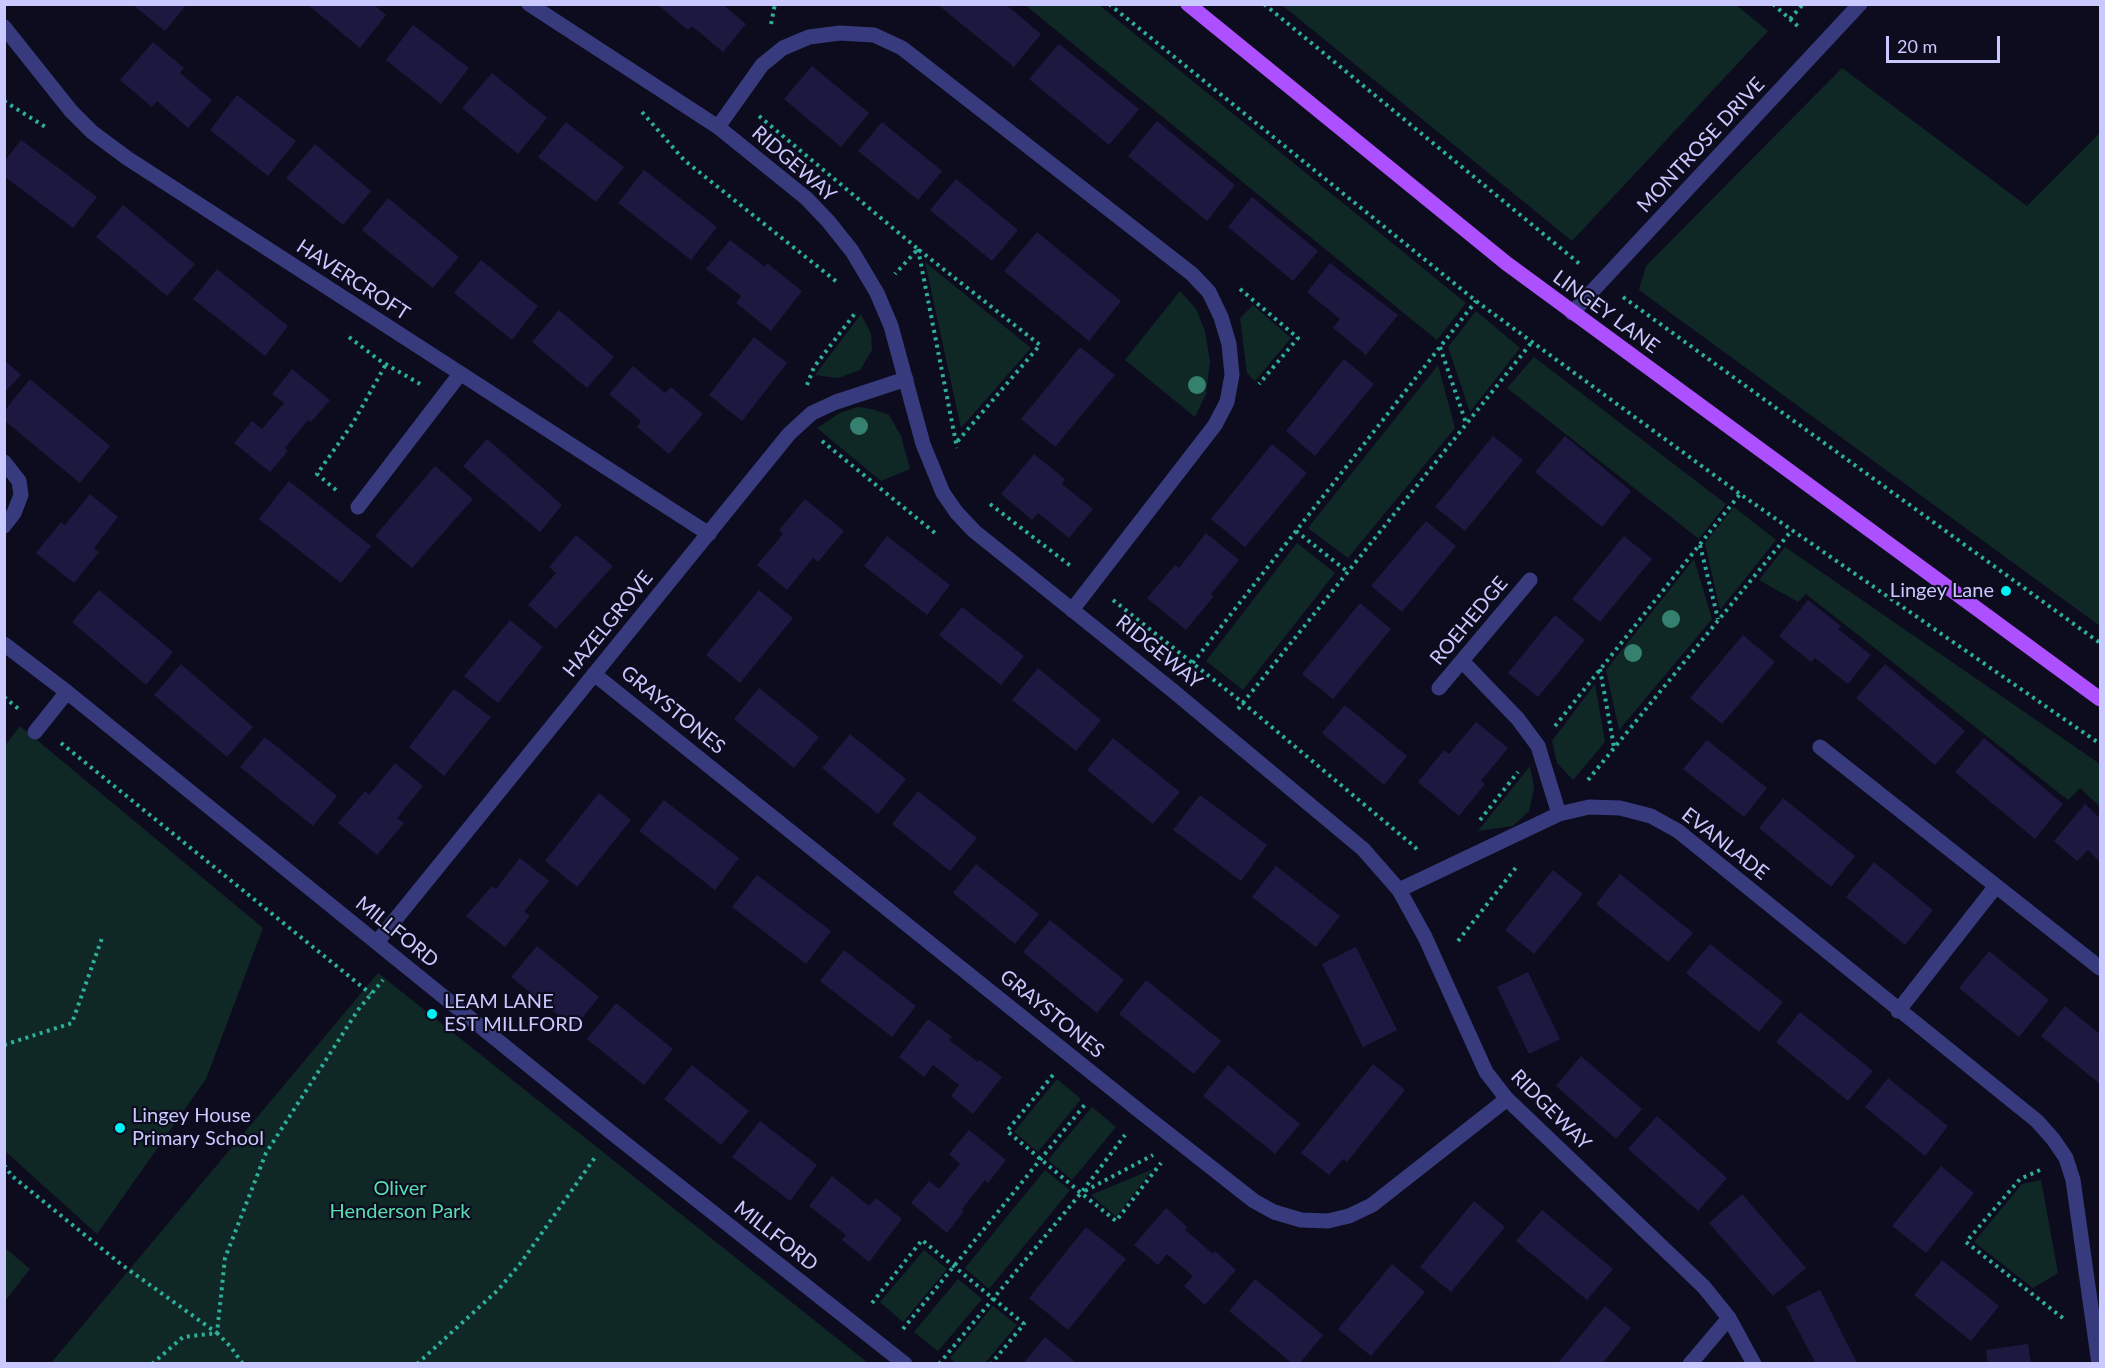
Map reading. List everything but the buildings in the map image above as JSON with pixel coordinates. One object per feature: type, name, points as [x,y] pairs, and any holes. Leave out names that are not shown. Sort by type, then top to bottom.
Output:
[{"type":"main road","name":"LINGEY LANE","points":[[1188,4],[1446,216],[1572,313],[2100,699]]},
{"type":"street","name":"RIDGEWAY","points":[[529,4],[718,127],[806,198],[828,221],[852,251],[877,293],[891,326],[923,444],[943,492],[952,506],[974,531],[1172,690],[1363,849],[1399,890],[1425,937],[1486,1072],[1507,1099],[1704,1287],[1730,1318],[1754,1364]]},
{"type":"street","name":"MONTROSE DRIVE","points":[[1572,313],[1860,4]]},
{"type":"street","name":"HAVERCROFT","points":[[4,27],[71,111],[92,132],[127,158],[709,534]]},
{"type":"street","points":[[718,127],[762,66],[783,48],[809,37],[840,33],[874,35],[902,48],[1192,274],[1209,292],[1221,317],[1229,344],[1232,375],[1227,402],[1215,425],[1072,609]]},
{"type":"street","points":[[358,507],[460,374]]},
{"type":"street","name":"HAZELGROVE","points":[[377,942],[789,434],[812,413],[837,402],[906,379]]},
{"type":"street","points":[[4,462],[19,481],[21,495],[14,513],[4,526]]},
{"type":"street","name":"ROEHEDGE","points":[[1439,688],[1530,580]]},
{"type":"street","name":"MILLFORD","points":[[4,644],[67,692],[612,1133],[905,1364]]},
{"type":"street","points":[[1462,661],[1518,719],[1538,746],[1559,814]]},
{"type":"street","name":"GRAYSTONES","points":[[594,674],[1142,1113],[1254,1201],[1274,1212],[1301,1220],[1328,1221],[1349,1216],[1372,1205],[1507,1099]]},
{"type":"street","points":[[37,729],[67,692]]},
{"type":"street","points":[[1820,747],[2100,968]]},
{"type":"street","name":"EVANLADE","points":[[1399,890],[1559,814],[1589,807],[1620,808],[1651,816],[1678,831],[2037,1121],[2053,1139],[2066,1158],[2073,1180],[2099,1364]]},
{"type":"street","points":[[1898,1011],[1996,886]]},
{"type":"street","points":[[1690,1364],[1730,1318]]},
{"type":"path","points":[[1109,4],[1476,301],[1740,494],[2100,744]]},
{"type":"path","points":[[1264,4],[1602,282],[2100,643]]},
{"type":"path","points":[[1773,4],[1821,46]]},
{"type":"path","points":[[1790,19],[1803,4]]},
{"type":"path","points":[[639,109],[684,160],[845,289]]},
{"type":"path","points":[[933,470],[956,444],[1040,345],[918,249],[956,444],[959,455]]},
{"type":"path","points":[[1172,690],[1476,301]]},
{"type":"path","points":[[1221,731],[1532,342]]},
{"type":"path","points":[[1440,347],[1466,424]]},
{"type":"path","points":[[358,507],[317,474],[353,423],[386,364]]},
{"type":"path","points":[[801,423],[937,534]]},
{"type":"path","points":[[1460,861],[1474,826],[1740,494]]},
{"type":"path","points":[[988,503],[1243,703],[1415,847],[1430,875]]},
{"type":"path","points":[[1559,814],[1792,530]]},
{"type":"path","points":[[1296,531],[1348,573]]},
{"type":"path","points":[[1700,544],[1718,620]]},
{"type":"path","points":[[1600,669],[1614,748]]},
{"type":"path","points":[[4,697],[37,729],[371,994]]},
{"type":"path","points":[[1438,967],[1523,859]]},
{"type":"path","points":[[4,1045],[72,1023],[102,938]]},
{"type":"path","points":[[217,1333],[225,1258],[266,1153],[358,1010],[399,961]]},
{"type":"path","points":[[1069,1055],[1008,1131],[1116,1221],[1179,1142]]},
{"type":"path","points":[[887,1349],[1103,1082]]},
{"type":"path","points":[[939,1364],[1081,1193],[1142,1113]]},
{"type":"path","points":[[417,1364],[498,1290],[520,1264],[612,1133]]},
{"type":"path","points":[[1081,1193],[1179,1142]]},
{"type":"path","points":[[2066,1158],[2020,1179],[1966,1242],[2096,1344]]},
{"type":"path","points":[[4,1165],[12,1176],[122,1265],[217,1333],[243,1364]]},
{"type":"path","points":[[855,1325],[921,1240],[1024,1324],[991,1364]]},
{"type":"path","points":[[152,1364],[183,1338],[217,1333]]},
{"type":"green space","points":[[1025,5],[1099,5],[1466,303],[1437,340]]},
{"type":"green space","points":[[1282,5],[1736,5],[1768,31],[1572,241]]},
{"type":"green space","points":[[1842,68],[2027,206],[2100,133],[2100,626],[1639,290],[1646,266]]},
{"type":"green space","points":[[925,262],[1031,348],[961,428]]},
{"type":"green space","points":[[1180,291],[1196,309],[1205,331],[1210,361],[1206,394],[1195,417],[1125,360]]},
{"type":"green space","points":[[1253,305],[1291,338],[1255,381],[1247,373],[1240,318]]},
{"type":"green space","points":[[1476,311],[1520,348],[1470,412],[1448,347]]},
{"type":"green space","points":[[861,314],[871,334],[872,350],[860,370],[838,378],[815,375]]},
{"type":"green space","points":[[1534,357],[1726,504],[1699,539],[1507,388]]},
{"type":"green space","points":[[1438,365],[1455,428],[1348,558],[1308,528]]},
{"type":"green space","points":[[857,407],[889,415],[901,436],[910,469],[881,481],[817,428],[840,413]]},
{"type":"green space","points":[[1734,507],[1776,540],[1720,610],[1705,543]]},
{"type":"green space","points":[[1297,543],[1335,573],[1243,690],[1206,661]]},
{"type":"green space","points":[[1785,547],[2100,764],[2100,807],[2080,788],[2068,800],[1806,594],[1798,602],[1759,580]]},
{"type":"green space","points":[[1694,559],[1712,619],[1619,730],[1606,670]]},
{"type":"green space","points":[[1595,684],[1605,742],[1573,780],[1557,763],[1552,741]]},
{"type":"green space","name":"Lingey House Primary School","points":[[20,726],[263,928],[206,1079],[97,1234],[5,1151],[4,747]]},
{"type":"green space","points":[[1530,766],[1534,788],[1529,811],[1513,826],[1478,831]]},
{"type":"green space","name":"Oliver Henderson Park","points":[[378,973],[868,1363],[51,1363]]},
{"type":"green space","points":[[1057,1079],[1081,1099],[1038,1152],[1014,1132]]},
{"type":"green space","points":[[1092,1107],[1116,1127],[1072,1180],[1048,1160]]},
{"type":"green space","points":[[1153,1169],[1116,1217],[1091,1195]]},
{"type":"green space","points":[[1045,1170],[1070,1190],[989,1289],[965,1268]]},
{"type":"green space","points":[[2041,1180],[2058,1273],[2033,1288],[1974,1242],[2022,1184]]},
{"type":"green space","points":[[5,1248],[30,1269],[5,1301]]},
{"type":"green space","points":[[924,1250],[947,1269],[903,1322],[880,1302]]},
{"type":"green space","points":[[958,1279],[982,1299],[938,1351],[914,1332]]},
{"type":"green space","points":[[993,1306],[1017,1325],[985,1363],[956,1363],[950,1358]]},
{"type":"place","name":"Lingey Lane","points":[[2006,591]]},
{"type":"place","name":"LEAM LANE EST MILLFORD","points":[[432,1014]]},
{"type":"place","name":"Lingey House Primary School","points":[[120,1128]]}]
